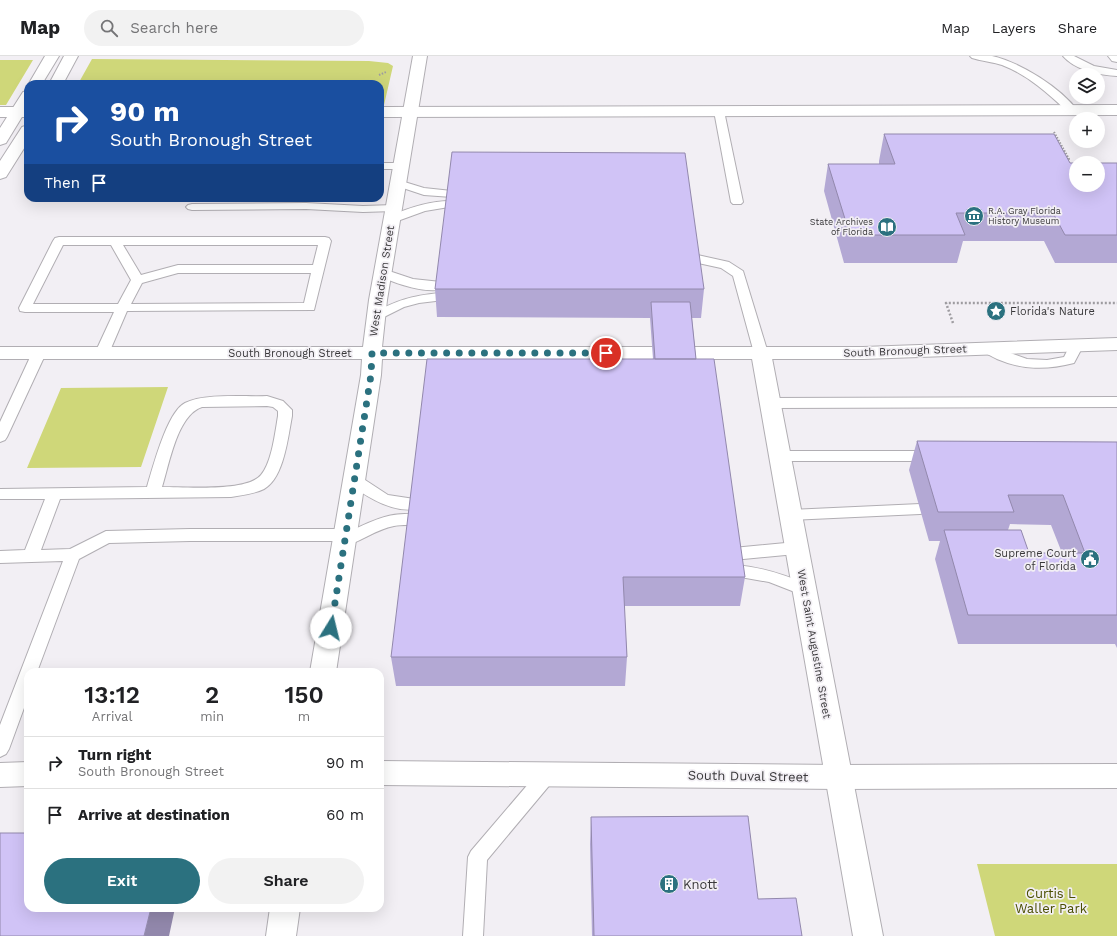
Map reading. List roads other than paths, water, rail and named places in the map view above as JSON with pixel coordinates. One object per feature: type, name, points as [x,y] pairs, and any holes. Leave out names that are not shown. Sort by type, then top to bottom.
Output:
[{"type":"main road","points":[[37,80],[52,56]]},
{"type":"main road","points":[[58,80],[71,56]]},
{"type":"main road","name":"West Madison Street","points":[[325,668],[371,375],[376,317],[420,56]]},
{"type":"main road","points":[[384,112],[1117,110]]},
{"type":"main road","points":[[0,112],[23,112]]},
{"type":"main road","points":[[0,140],[23,112]]},
{"type":"main road","points":[[0,174],[24,136]]},
{"type":"main road","name":"South Bronough Street","points":[[692,353],[863,353],[1117,344]]},
{"type":"main road","name":"South Bronough Street","points":[[0,353],[652,353]]},
{"type":"main road","name":"West Saint Augustine Street","points":[[761,353],[868,936]]},
{"type":"main road","name":"South Duval Street","points":[[384,773],[839,777],[1117,776]]},
{"type":"main road","points":[[0,774],[24,774]]},
{"type":"main road","points":[[281,936],[284,912]]},
{"type":"lane","points":[[974,56],[1002,61],[1018,67],[1035,77],[1073,111]]},
{"type":"lane","points":[[1068,56],[1087,67],[1101,72],[1117,73]]},
{"type":"lane","points":[[719,111],[737,202]]},
{"type":"lane","points":[[192,207],[306,206],[363,209],[393,214],[451,199],[416,190],[400,175],[384,168]]},
{"type":"lane","points":[[59,241],[325,241],[318,269],[309,307],[25,308],[59,241]]},
{"type":"lane","points":[[115,241],[138,280]]},
{"type":"lane","points":[[693,258],[725,265],[739,274],[761,353]]},
{"type":"lane","points":[[102,353],[122,308],[138,280],[178,269],[318,269]]},
{"type":"lane","points":[[376,317],[400,304],[440,292],[423,286],[406,283],[383,273]]},
{"type":"lane","points":[[0,437],[39,353]]},
{"type":"lane","points":[[551,353],[566,366]]},
{"type":"lane","points":[[605,366],[619,353]]},
{"type":"lane","points":[[0,494],[230,492],[249,489],[261,483],[272,471],[285,416],[285,410],[278,404],[267,401],[201,402],[191,405],[185,410],[177,421],[152,492]]},
{"type":"lane","points":[[770,403],[1117,402]]},
{"type":"lane","points":[[0,404],[15,404]]},
{"type":"lane","points":[[780,456],[950,456]]},
{"type":"lane","points":[[354,480],[380,499],[398,503],[416,504]]},
{"type":"lane","points":[[31,556],[54,494]]},
{"type":"lane","points":[[790,516],[920,510]]},
{"type":"lane","points":[[0,556],[73,555],[106,537],[190,535],[345,538],[395,520],[414,520]]},
{"type":"lane","points":[[733,554],[796,548]]},
{"type":"lane","points":[[30,668],[73,555]]},
{"type":"lane","points":[[735,571],[756,572],[778,578],[805,590]]},
{"type":"lane","points":[[0,749],[5,719],[24,680]]},
{"type":"lane","points":[[473,936],[478,857],[547,775]]},
{"type":"place","name":"R.A. Gray Florida History Museum","points":[[974,216]]},
{"type":"place","name":"State Archives of Florida","points":[[887,227]]},
{"type":"place","name":"Florida's Nature","points":[[996,311]]},
{"type":"place","name":"Supreme Court of Florida","points":[[1090,559]]},
{"type":"place","name":"Knott","points":[[669,884]]},
{"type":"park label","name":"Curtis L Waller Park","points":[[1051,900]]}]
